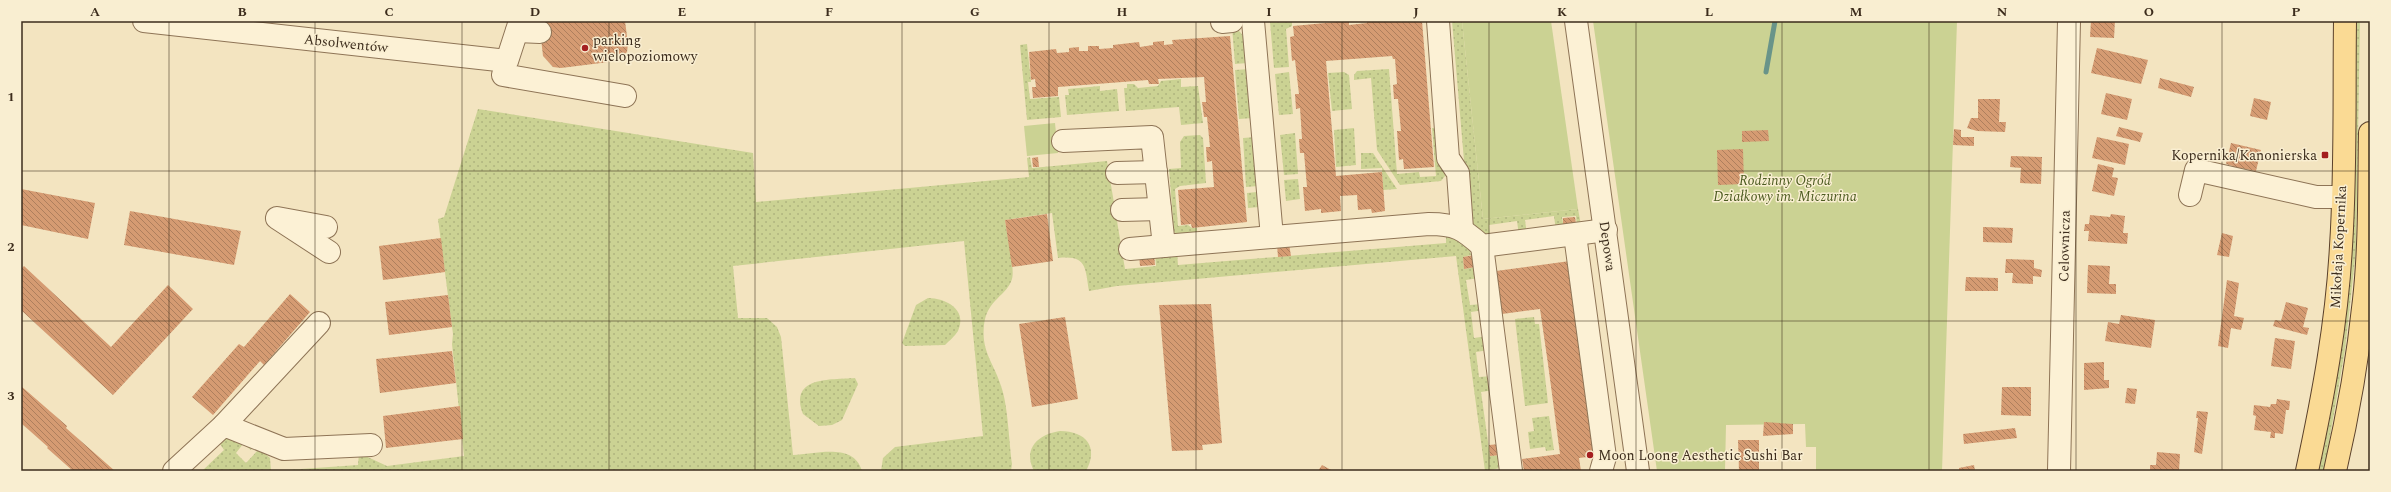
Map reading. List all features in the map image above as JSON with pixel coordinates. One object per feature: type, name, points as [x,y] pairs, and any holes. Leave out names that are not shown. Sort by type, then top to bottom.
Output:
[{"type":"main road","name":"Mikołaja Kopernika","points":[[2307,471],[2322,405],[2332,336],[2341,246],[2346,21]]},
{"type":"main road","name":"Mikołaja Kopernika","points":[[2335,471],[2346,421],[2364,299],[2368,248],[2370,133]]},
{"type":"street","name":"Absolwentów","points":[[144,21],[625,96]]},
{"type":"street","points":[[1253,21],[1272,237]]},
{"type":"street","points":[[1438,21],[1448,158],[1458,173],[1462,229]]},
{"type":"street","name":"Depowa","points":[[1576,21],[1638,471]]},
{"type":"street","name":"Celownicza","points":[[2059,471],[2069,21]]},
{"type":"street","points":[[503,76],[519,26],[540,32]]},
{"type":"street","points":[[1063,142],[1152,137],[1164,246]]},
{"type":"street","points":[[2190,195],[2196,170],[2316,197],[2342,196]]},
{"type":"street","points":[[1117,173],[1156,172]]},
{"type":"street","points":[[1122,210],[1160,209]]},
{"type":"street","points":[[326,227],[277,218],[329,252]]},
{"type":"street","points":[[1130,249],[1429,224],[1448,224],[1462,229],[1482,246],[1511,471]]},
{"type":"street","points":[[1482,246],[1606,230]]},
{"type":"street","points":[[1575,235],[1605,458],[1601,471]]},
{"type":"street","points":[[174,471],[224,425],[319,323]]},
{"type":"street","points":[[224,425],[284,449],[371,445]]},
{"type":"green space","points":[[1292,21],[1292,26],[1286,29],[1289,67],[1274,68],[1270,22]]},
{"type":"green space","points":[[1452,21],[1462,21],[1483,219],[1578,209],[1581,225],[1577,227],[1576,216],[1562,217],[1564,230],[1556,231],[1554,216],[1525,220],[1527,235],[1519,236],[1517,221],[1489,225],[1490,236],[1477,229],[1469,219]]},
{"type":"green space","points":[[1462,21],[1551,21],[1578,209],[1483,219]]},
{"type":"green space","name":"Rodzinny Ogród Działkowy im. Miczurina","points":[[1593,21],[1957,21],[1942,471],[1816,471],[1816,447],[1806,447],[1805,424],[1726,425],[1725,471],[1657,471]]},
{"type":"green space","points":[[2354,21],[2360,21],[2356,250],[2345,350],[2324,471],[2317,471]]},
{"type":"green space","points":[[1232,27],[1244,37],[1248,63],[1235,64]]},
{"type":"green space","points":[[1027,44],[1031,82],[1028,82],[1030,99],[1059,97],[1061,117],[1027,120],[1020,45]]},
{"type":"green space","points":[[1249,69],[1253,118],[1239,119],[1235,70]]},
{"type":"green space","points":[[1389,69],[1397,174],[1419,172],[1420,177],[1436,176],[1432,128],[1441,128],[1445,176],[1441,181],[1400,185],[1377,150],[1371,78],[1354,80],[1354,75],[1357,71]]},
{"type":"green space","points":[[1289,72],[1293,114],[1279,115],[1275,74]]},
{"type":"green space","points":[[1344,72],[1349,75],[1352,109],[1332,111],[1328,73]]},
{"type":"green space","points":[[1181,79],[1181,87],[1198,86],[1203,123],[1181,125],[1179,107],[1126,111],[1124,88],[1127,88],[1127,84],[1134,84],[1138,88],[1158,86],[1161,81]]},
{"type":"green space","points":[[1100,86],[1100,91],[1117,89],[1119,111],[1067,115],[1065,95],[1069,95],[1068,89]]},
{"type":"green space","points":[[478,109],[753,153],[756,202],[1029,177],[1027,158],[1030,157],[1032,168],[1107,161],[1125,269],[1156,266],[1155,253],[1177,252],[1178,265],[1446,243],[1446,235],[1451,234],[1469,247],[1471,255],[1463,257],[1464,269],[1477,267],[1479,278],[1466,280],[1470,305],[1483,304],[1484,310],[1471,312],[1474,338],[1487,336],[1489,350],[1476,352],[1479,377],[1493,376],[1494,390],[1481,392],[1490,456],[1503,455],[1505,467],[1485,471],[1456,256],[1117,286],[1089,291],[1087,275],[1083,264],[1075,259],[1058,258],[1052,213],[1005,220],[1012,259],[1012,279],[1006,290],[989,309],[984,325],[984,343],[998,378],[1005,403],[1012,464],[1011,471],[881,471],[883,458],[895,447],[983,436],[964,241],[733,266],[738,318],[767,318],[777,327],[781,337],[793,455],[823,452],[843,453],[851,456],[858,462],[862,471],[272,471],[358,465],[359,453],[387,466],[464,456],[452,344],[453,334],[438,219],[444,217]]},
{"type":"green space","points":[[1055,123],[1058,153],[1027,156],[1024,126]]},
{"type":"green space","points":[[1354,128],[1356,165],[1336,167],[1334,130]]},
{"type":"green space","points":[[1295,133],[1298,174],[1284,175],[1280,135]]},
{"type":"green space","points":[[1200,135],[1203,138],[1206,183],[1180,186],[1175,189],[1178,226],[1188,225],[1192,228],[1197,228],[1197,233],[1177,234],[1174,232],[1169,169],[1181,168],[1180,142],[1184,136]]},
{"type":"green space","points":[[1255,137],[1258,186],[1246,187],[1243,138]]},
{"type":"green space","points":[[1361,153],[1373,153],[1397,189],[1383,190],[1382,168],[1361,169]]},
{"type":"green space","points":[[1298,179],[1300,199],[1286,201],[1284,180]]},
{"type":"green space","points":[[1257,192],[1259,207],[1248,208],[1247,193]]},
{"type":"green space","points":[[928,298],[941,300],[953,306],[960,317],[958,331],[945,345],[905,346],[902,343],[916,305]]},
{"type":"green space","points":[[1534,317],[1535,324],[1539,324],[1548,403],[1525,406],[1515,319]]},
{"type":"green space","points":[[855,378],[858,384],[842,420],[832,425],[819,426],[803,414],[800,402],[802,393],[807,386],[814,382],[824,380]]},
{"type":"green space","points":[[1549,416],[1554,450],[1546,451],[1545,447],[1530,449],[1528,432],[1534,431],[1532,418]]},
{"type":"green space","points":[[1060,431],[1077,434],[1088,442],[1091,455],[1086,471],[1034,471],[1031,463],[1031,449],[1039,439],[1045,435]]},
{"type":"green space","points":[[231,433],[254,444],[251,450],[243,444],[236,453],[246,463],[258,450],[261,450],[270,458],[271,471],[202,471],[224,450],[218,441]]},
{"type":"building","name":"parking wielopoziomowy","points":[[539,21],[625,21],[628,44],[627,52],[617,61],[561,68],[553,67],[543,56]]},
{"type":"building","points":[[1349,21],[1349,25],[1367,23],[1367,21],[1422,21],[1434,167],[1404,169],[1403,159],[1399,160],[1397,131],[1401,131],[1398,99],[1394,99],[1393,85],[1397,84],[1395,59],[1393,59],[1392,56],[1326,61],[1336,176],[1382,172],[1385,211],[1372,213],[1371,209],[1358,210],[1357,195],[1340,196],[1341,211],[1321,213],[1321,209],[1305,211],[1303,187],[1307,187],[1304,153],[1300,153],[1299,139],[1302,139],[1300,108],[1296,109],[1295,94],[1299,94],[1295,60],[1292,61],[1290,37],[1294,36],[1293,26]]},
{"type":"building","points":[[2091,21],[2115,21],[2114,38],[2090,37]]},
{"type":"building","points":[[1230,36],[1247,222],[1192,228],[1191,224],[1181,225],[1178,190],[1214,187],[1212,161],[1207,162],[1206,147],[1210,147],[1207,117],[1204,117],[1202,102],[1206,102],[1204,77],[1158,79],[1159,84],[1149,84],[1148,80],[1058,87],[1058,96],[1033,98],[1032,87],[1036,87],[1035,79],[1031,80],[1029,52],[1056,49],[1057,53],[1069,52],[1069,48],[1079,47],[1079,51],[1088,51],[1088,46],[1099,46],[1099,49],[1113,48],[1113,45],[1139,42],[1140,47],[1153,45],[1153,42],[1164,41],[1164,45],[1173,44],[1172,40]]},
{"type":"building","points":[[2097,48],[2148,60],[2141,84],[2091,73]]},
{"type":"building","points":[[2160,78],[2194,87],[2191,97],[2158,88]]},
{"type":"building","points":[[2106,93],[2132,99],[2127,120],[2101,114]]},
{"type":"building","points":[[2254,98],[2271,102],[2267,120],[2250,116]]},
{"type":"building","points":[[1978,99],[2000,99],[1999,122],[2006,122],[2005,132],[1977,131],[1967,128],[1971,118],[1978,118]]},
{"type":"building","points":[[2119,127],[2143,133],[2140,142],[2116,136]]},
{"type":"building","points":[[1954,129],[1961,130],[1961,137],[1974,137],[1974,146],[1953,145]]},
{"type":"building","points":[[1768,130],[1769,141],[1742,142],[1742,131]]},
{"type":"building","points":[[2097,137],[2129,144],[2125,165],[2092,158]]},
{"type":"building","points":[[2231,143],[2261,150],[2256,171],[2240,168],[2239,171],[2233,170],[2233,166],[2226,164]]},
{"type":"building","points":[[1743,149],[1744,184],[1718,185],[1717,150]]},
{"type":"building","points":[[2011,156],[2042,157],[2041,184],[2020,183],[2021,168],[2010,167]]},
{"type":"building","points":[[1038,157],[1039,167],[1033,167],[1032,158]]},
{"type":"building","points":[[2098,164],[2114,168],[2112,177],[2118,178],[2114,196],[2092,191]]},
{"type":"building","points":[[21,189],[95,203],[88,239],[21,225]]},
{"type":"building","points":[[130,211],[241,231],[234,265],[124,245]]},
{"type":"building","points":[[1047,214],[1053,261],[1012,267],[1005,220]]},
{"type":"building","points":[[2111,214],[2125,216],[2123,233],[2128,233],[2127,244],[2088,241],[2089,231],[2084,231],[2085,224],[2089,224],[2090,215],[2110,217]]},
{"type":"building","points":[[1575,217],[1576,224],[1563,225],[1563,218]]},
{"type":"building","points":[[1983,227],[2013,228],[2012,243],[1983,242]]},
{"type":"building","points":[[2222,233],[2233,236],[2229,257],[2217,255]]},
{"type":"building","points":[[441,238],[445,272],[383,280],[379,246]]},
{"type":"building","points":[[1289,244],[1291,256],[1278,257],[1277,245]]},
{"type":"building","points":[[1154,253],[1155,265],[1140,266],[1139,254]]},
{"type":"building","points":[[1474,255],[1476,267],[1464,269],[1463,257]]},
{"type":"building","points":[[2006,259],[2034,260],[2034,268],[2042,270],[2041,277],[2033,276],[2033,284],[2012,283],[2013,273],[2005,273]]},
{"type":"building","points":[[1570,261],[1596,456],[1579,458],[1581,471],[1524,471],[1522,459],[1560,454],[1548,364],[1540,309],[1502,314],[1496,271]]},
{"type":"building","points":[[2088,265],[2110,266],[2109,284],[2116,284],[2116,294],[2087,293]]},
{"type":"building","points":[[24,266],[111,347],[168,285],[193,309],[113,395],[21,310],[21,269]]},
{"type":"building","points":[[1966,277],[1998,278],[1998,291],[1965,291]]},
{"type":"building","points":[[2227,280],[2239,283],[2234,316],[2244,318],[2241,330],[2231,328],[2228,348],[2218,346]]},
{"type":"building","points":[[290,294],[310,312],[264,365],[260,361],[213,415],[192,397],[239,344],[244,347]]},
{"type":"building","points":[[448,295],[452,327],[389,335],[385,302]]},
{"type":"building","points":[[2286,302],[2308,308],[2303,327],[2309,328],[2307,335],[2273,326],[2275,320],[2281,321]]},
{"type":"building","points":[[1211,304],[1222,443],[1202,445],[1203,450],[1172,451],[1159,305]]},
{"type":"building","points":[[2121,315],[2155,320],[2151,348],[2105,341],[2108,322],[2119,324]]},
{"type":"building","points":[[1065,317],[1078,399],[1032,407],[1019,324]]},
{"type":"building","points":[[2275,338],[2295,341],[2291,369],[2271,366]]},
{"type":"building","points":[[452,351],[456,383],[380,393],[376,359]]},
{"type":"building","points":[[2104,362],[2104,380],[2109,380],[2109,388],[2084,390],[2084,363]]},
{"type":"building","points":[[21,386],[115,471],[73,471],[47,448],[48,447],[21,423]]},
{"type":"building","points":[[2002,387],[2031,387],[2031,416],[2001,415]]},
{"type":"building","points":[[2127,388],[2137,389],[2135,404],[2125,403]]},
{"type":"building","points":[[2277,399],[2290,401],[2289,410],[2286,410],[2283,434],[2275,433],[2275,438],[2270,438],[2271,432],[2254,430],[2256,416],[2253,415],[2254,405],[2270,407],[2271,404],[2276,404]]},
{"type":"building","points":[[460,406],[463,439],[386,448],[383,416]]},
{"type":"building","points":[[2197,411],[2208,412],[2202,454],[2194,452],[2198,418],[2196,418]]},
{"type":"building","points":[[1764,422],[1793,424],[1793,434],[1763,436]]},
{"type":"building","points":[[2015,428],[2017,438],[1964,444],[1963,434]]},
{"type":"building","points":[[1738,440],[1759,440],[1759,471],[1739,471]]},
{"type":"building","points":[[1500,444],[1501,455],[1490,456],[1489,445]]},
{"type":"building","points":[[2157,452],[2180,454],[2179,471],[2150,471],[2150,465],[2156,465]]},
{"type":"building","points":[[1322,465],[1333,471],[1318,471]]},
{"type":"building","points":[[1974,465],[1975,471],[1959,471],[1959,468]]},
{"type":"waterway","points":[[1766,72],[1775,21]]},
{"type":"place","name":"parking wielopoziomowy","points":[[585,48]]},
{"type":"place","name":"Kopernika/Kanonierska","points":[[2325,155]]},
{"type":"place","name":"Moon Loong Aesthetic Sushi Bar","points":[[1590,455]]}]
